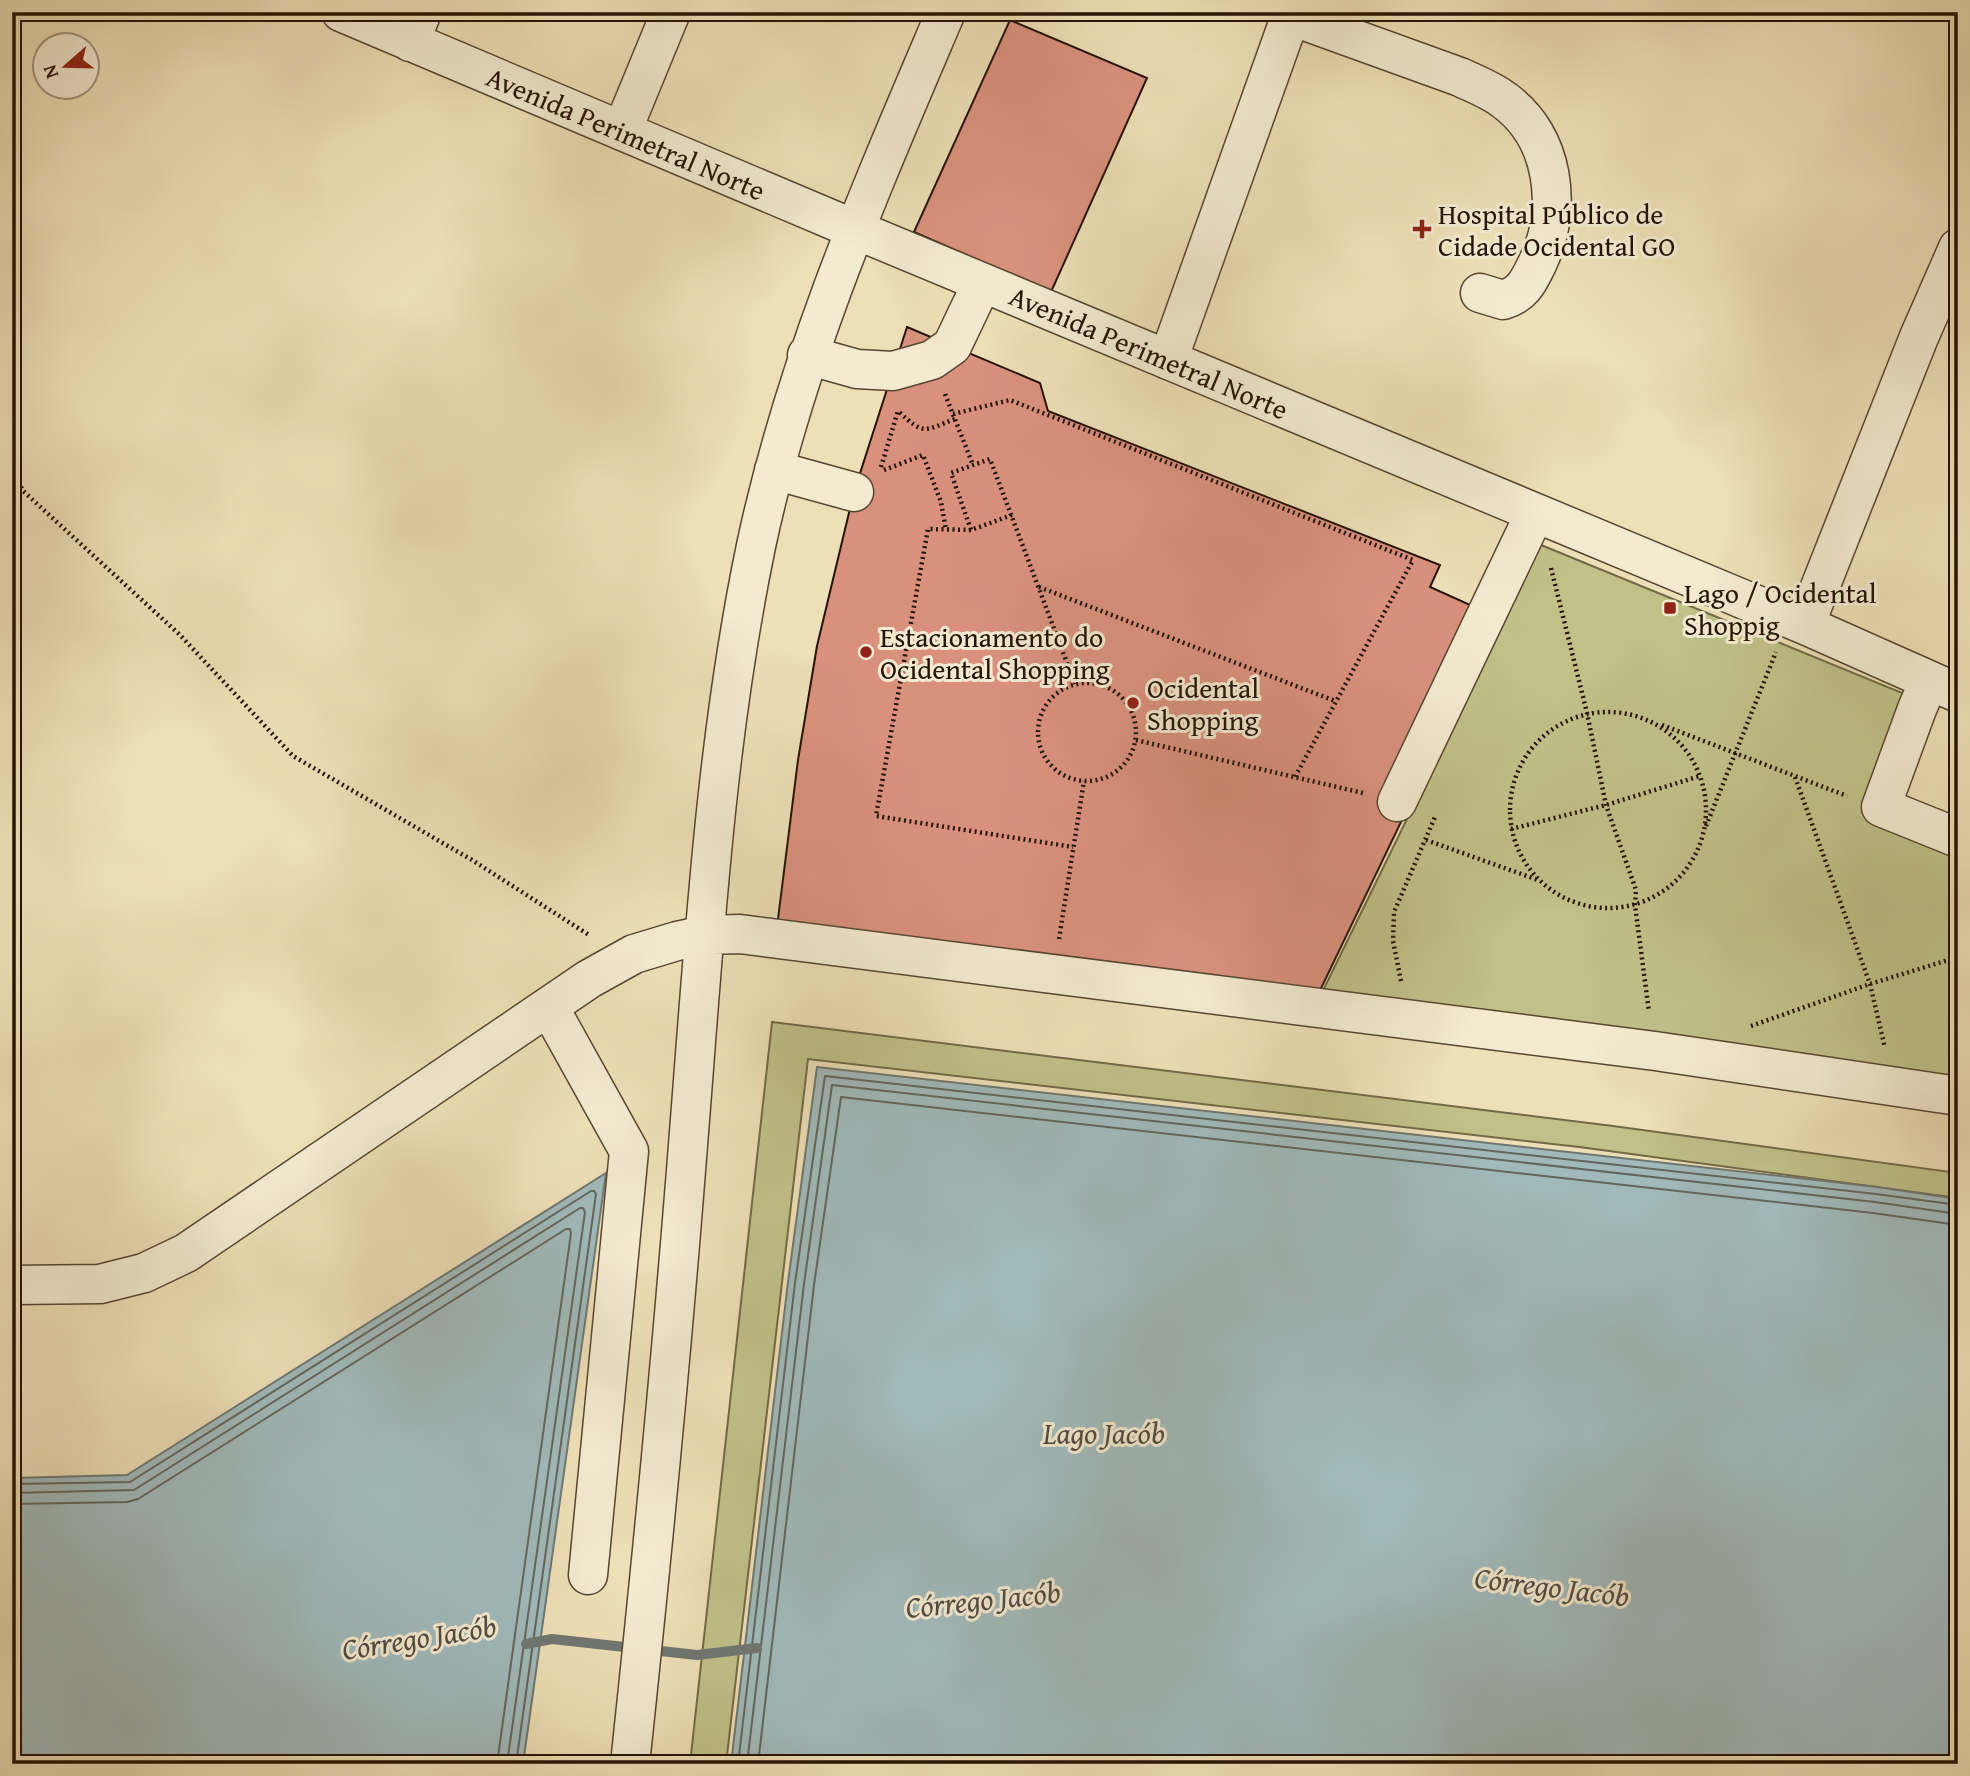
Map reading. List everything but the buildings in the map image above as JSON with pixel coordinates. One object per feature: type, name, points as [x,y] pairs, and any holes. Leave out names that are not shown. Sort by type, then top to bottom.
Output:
[{"type":"street","name":"Avenida Perimetral Norte","points":[[341,12],[416,27],[622,131],[1797,622],[1944,687]]},
{"type":"street","points":[[622,131],[671,12]]},
{"type":"street","points":[[630,1764],[675,1320],[720,768],[757,545],[774,470],[807,355],[854,229],[946,12]]},
{"type":"street","points":[[1168,360],[1292,14],[1486,89],[1505,100],[1533,134],[1548,162],[1552,182],[1553,206],[1545,246],[1521,292],[1503,300],[1480,293]]},
{"type":"street","points":[[1797,622],[1958,248]]},
{"type":"street","points":[[807,355],[857,369],[893,371],[932,360],[952,346],[982,283]]},
{"type":"street","points":[[774,470],[854,492]]},
{"type":"street","points":[[1383,798],[1489,613],[1535,513]]},
{"type":"street","points":[[1944,687],[1881,807],[1958,838]]},
{"type":"street","points":[[12,1285],[100,1284],[144,1273],[186,1252],[589,979],[634,954],[705,936],[740,934],[1655,1051],[1958,1096]]},
{"type":"street","points":[[549,1007],[629,1151],[587,1575]]},
{"type":"path","points":[[973,465],[953,414],[1010,400],[1413,560],[1295,777]]},
{"type":"path","points":[[946,530],[941,502],[923,455],[879,472],[898,411],[918,429],[925,430],[955,419]]},
{"type":"path","points":[[12,456],[22,490],[180,635],[293,755],[472,860],[583,932],[634,954]]},
{"type":"path","points":[[971,530],[951,473],[990,459],[1075,684]]},
{"type":"path","points":[[1012,515],[971,530],[928,529],[876,816],[1073,847]]},
{"type":"path","points":[[1548,559],[1587,713],[1606,804],[1636,890],[1635,905],[1655,1051]]},
{"type":"path","points":[[1038,587],[1335,701]]},
{"type":"path","points":[[1797,622],[1735,754],[1698,851],[1687,870],[1672,885],[1654,898],[1635,905],[1609,909],[1583,906],[1559,896],[1539,881],[1521,857],[1511,829],[1509,803],[1514,778],[1526,754],[1543,735],[1564,721],[1587,713],[1615,711],[1640,716],[1735,754],[1794,777],[1881,807]]},
{"type":"path","points":[[1075,684],[1098,684],[1114,690],[1133,716],[1136,740],[1126,762],[1115,773],[1100,780],[1084,781],[1055,769],[1045,756],[1039,741],[1038,725],[1044,710],[1054,696],[1075,684]]},
{"type":"path","points":[[1640,716],[1665,730],[1686,750],[1700,776],[1706,803],[1704,831]]},
{"type":"path","points":[[1136,740],[1383,798]]},
{"type":"path","points":[[1511,829],[1700,776]]},
{"type":"path","points":[[1794,777],[1870,984],[1894,1087]]},
{"type":"path","points":[[1059,940],[1084,781]]},
{"type":"path","points":[[1408,1020],[1392,925],[1394,912],[1436,814]]},
{"type":"path","points":[[1426,840],[1539,881]]},
{"type":"path","points":[[1745,1028],[1870,984],[1958,957]]},
{"type":"green space","points":[[1541,545],[1912,697],[1891,791],[1958,818],[1958,1084],[1317,1003]]},
{"type":"green space","points":[[772,1022],[1613,1126],[1958,1173],[1958,1198],[1579,1147],[808,1059],[726,1764],[690,1764]]},
{"type":"water","name":"Lago Jacób","points":[[817,1067],[1877,1187],[1958,1199],[1958,1764],[731,1764],[788,1282]]},
{"type":"water","points":[[606,1173],[523,1764],[12,1764],[12,1478],[127,1475]]},
{"type":"waterway","name":"Córrego Jacób","points":[[526,1644],[552,1639],[697,1655],[757,1648]]},
{"type":"place","name":"Hospital Público de Cidade Ocidental GO","points":[[1422,229]]},
{"type":"place","name":"Lago / Ocidental Shoppig","points":[[1670,608]]},
{"type":"place","name":"Estacionamento do Ocidental Shopping","points":[[866,652]]},
{"type":"place","name":"Ocidental Shopping","points":[[1133,703]]}]
